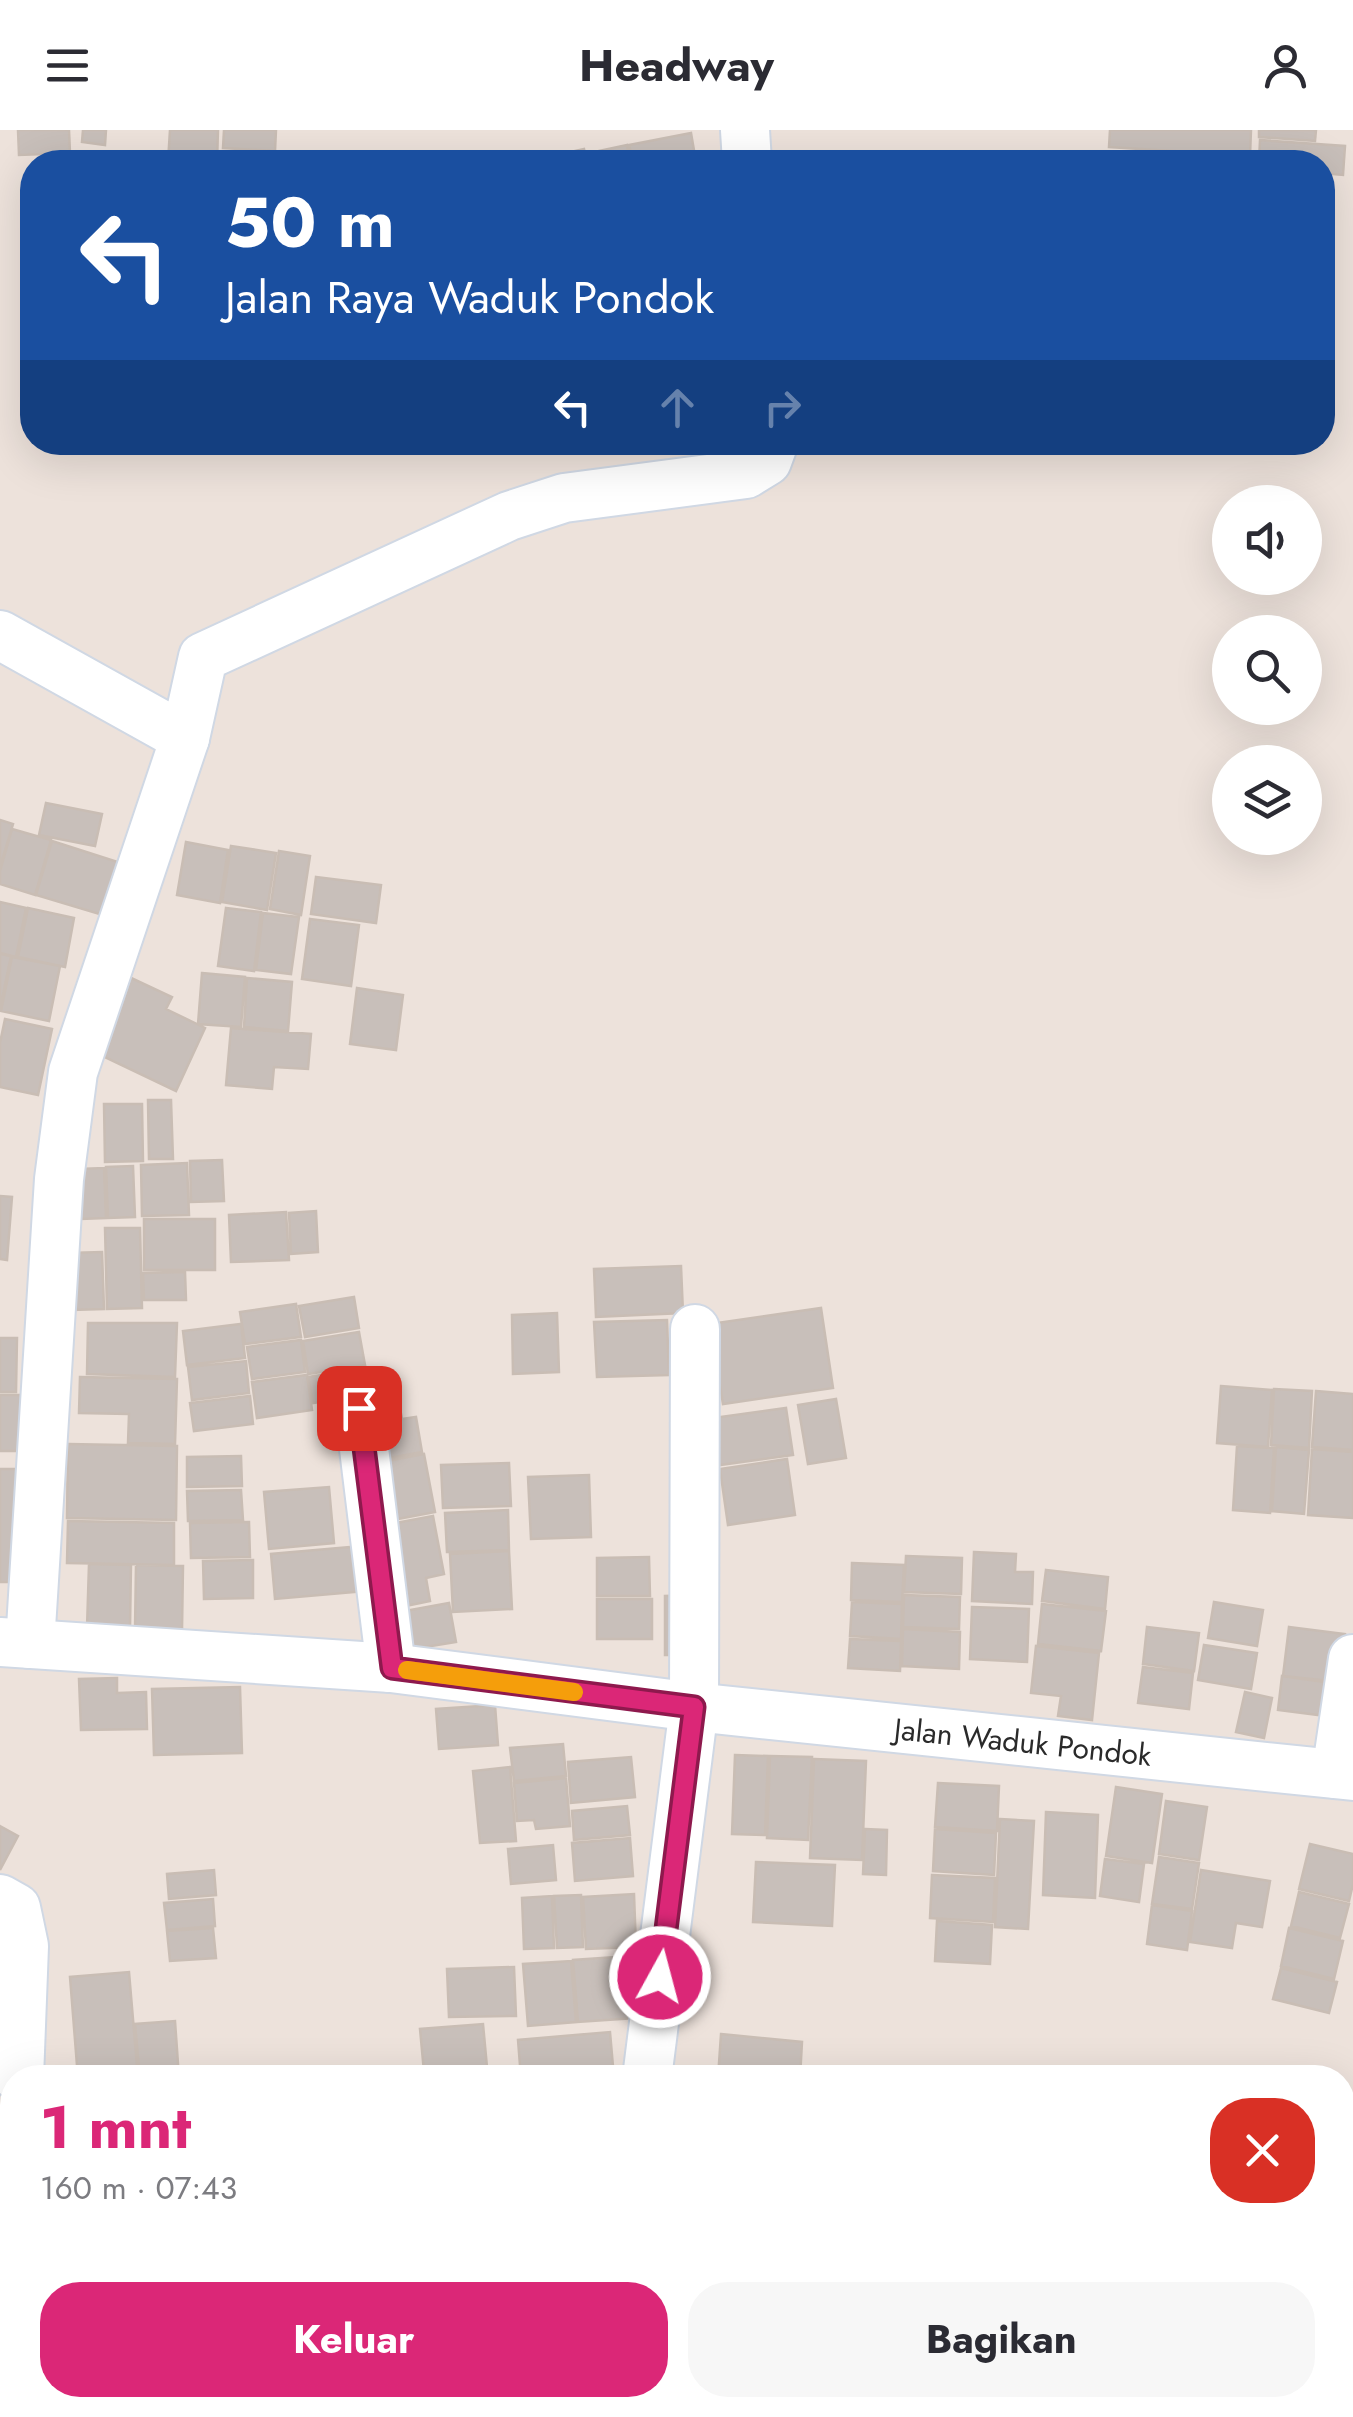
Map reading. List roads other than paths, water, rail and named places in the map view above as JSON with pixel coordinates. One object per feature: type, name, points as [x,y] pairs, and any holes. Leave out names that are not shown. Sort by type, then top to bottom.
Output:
[{"type":"street","points":[[15,1643],[73,1072],[186,738],[202,657],[509,516],[564,498],[746,474],[767,461],[769,455]]},
{"type":"street","points":[[0,635],[186,738]]},
{"type":"street","points":[[650,2065],[694,1707],[695,1329]]},
{"type":"street","points":[[359,1408],[392,1668]]},
{"type":"street","name":"Jalan Waduk Pondok","points":[[15,1643],[392,1668],[694,1707],[1344,1775]]},
{"type":"street","points":[[1344,1775],[1353,1659]]},
{"type":"street","points":[[0,1898],[16,1908],[24,1946],[19,2065]]}]
